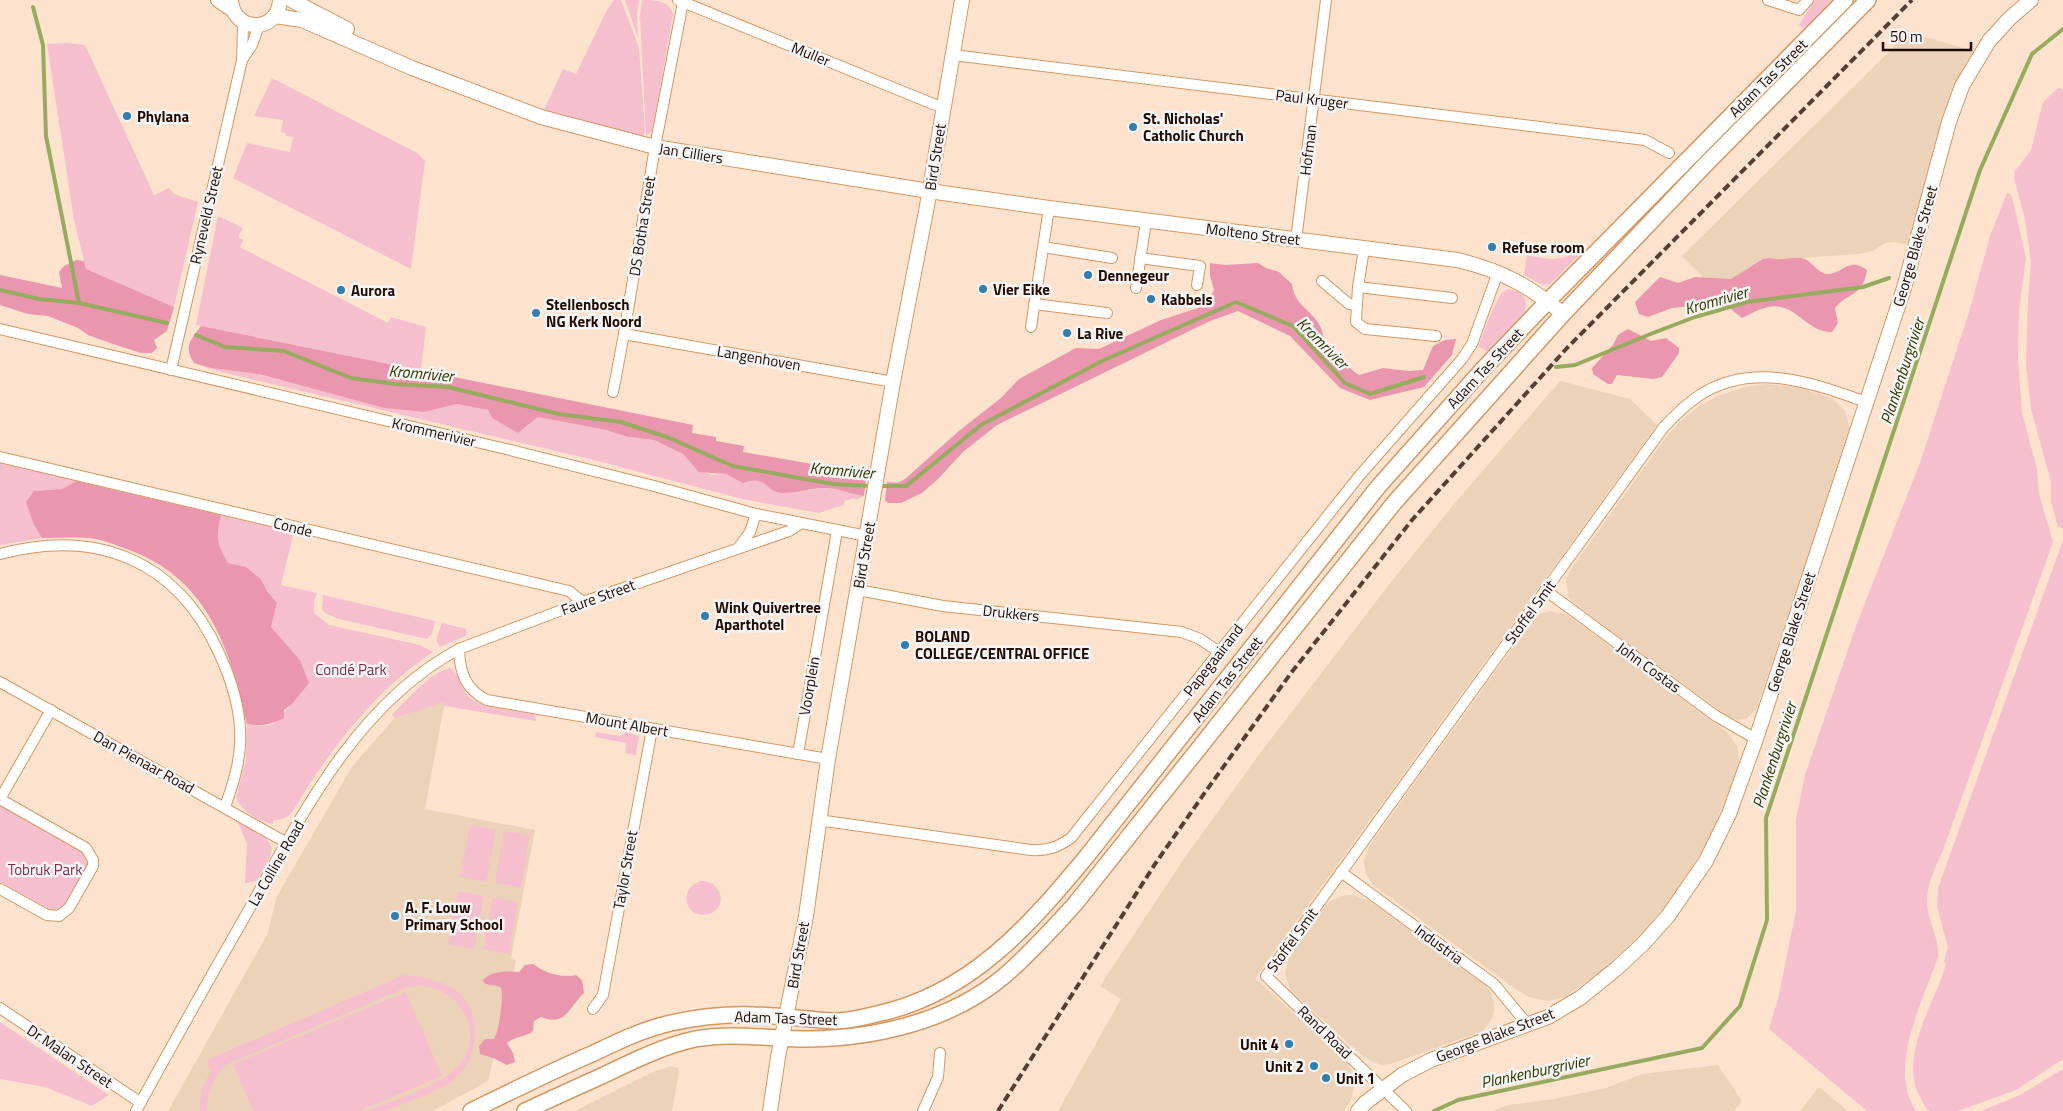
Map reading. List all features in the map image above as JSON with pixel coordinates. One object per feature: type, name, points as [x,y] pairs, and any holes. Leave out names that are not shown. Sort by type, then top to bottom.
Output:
[{"type":"main road","name":"Adam Tas Street","points":[[471,1111],[582,1058],[658,1026],[708,1017],[754,1015],[838,1021],[865,1017],[908,1005],[950,986],[965,978],[994,956],[1056,892],[1087,856],[1378,487],[1483,369],[1845,0]]},
{"type":"main road","name":"Adam Tas Street","points":[[524,1111],[669,1046],[697,1039],[730,1036],[783,1038],[858,1037],[902,1027],[934,1016],[967,1002],[1002,977],[1040,942],[1075,904],[1394,503],[1563,314],[1705,165],[1868,0]]},
{"type":"main road","points":[[1087,856],[1103,869]]},
{"type":"street","points":[[218,0],[235,10],[250,25],[265,23],[275,16],[279,9],[280,0]]},
{"type":"street","name":"Jan Cilliers","points":[[291,0],[459,86]]},
{"type":"street","name":"Bird Street","points":[[770,1111],[806,916],[818,820],[893,382],[962,0]]},
{"type":"street","name":"Hofman","points":[[1296,240],[1326,0]]},
{"type":"street","points":[[1768,0],[1799,10],[1808,0]]},
{"type":"street","name":"George Blake Street","points":[[1358,1111],[1402,1074],[1431,1060],[1548,1017],[1580,998],[1644,944],[1668,916],[1694,880],[1729,814],[1756,738],[1904,288],[1950,122],[1962,86],[1989,41],[2010,18],[2031,0]]},
{"type":"street","name":"Muller","points":[[680,1],[943,108]]},
{"type":"street","name":"DS Botha Street","points":[[613,392],[680,1]]},
{"type":"street","name":"Ryneveld Street","points":[[170,370],[242,60],[243,26],[235,10]]},
{"type":"street","name":"Jan Cilliers","points":[[275,16],[302,20],[412,68],[560,123],[655,148],[929,191]]},
{"type":"street","name":"Ryneveld Street","points":[[242,60],[252,45],[259,25]]},
{"type":"street","name":"Paul Kruger","points":[[953,55],[1645,140],[1669,153]]},
{"type":"street","name":"Molteno Street","points":[[929,191],[1146,221],[1457,260],[1498,272],[1518,281],[1548,301],[1563,314]]},
{"type":"street","points":[[1031,327],[1049,208]]},
{"type":"street","points":[[1136,288],[1146,221]]},
{"type":"street","points":[[1043,247],[1112,258]]},
{"type":"street","points":[[1364,249],[1356,305],[1356,322],[1365,329],[1436,336]]},
{"type":"street","points":[[1140,258],[1200,266],[1198,285]]},
{"type":"street","name":"Papegaairand","points":[[818,820],[1031,850],[1047,850],[1061,845],[1078,830],[1360,475],[1462,359],[1476,335],[1498,272]]},
{"type":"street","points":[[1322,281],[1349,304],[1356,305]]},
{"type":"street","points":[[1358,287],[1452,298]]},
{"type":"street","points":[[1034,304],[1107,313]]},
{"type":"street","name":"Krommerivier","points":[[0,329],[506,449],[756,514],[867,536]]},
{"type":"street","name":"Langenhoven","points":[[624,334],[893,382]]},
{"type":"street","name":"Stoffel Smit","points":[[1266,976],[1662,428],[1701,394],[1728,382],[1757,377],[1794,379],[1866,402]]},
{"type":"street","name":"Conde","points":[[0,457],[570,591],[583,602]]},
{"type":"street","points":[[738,547],[750,532],[756,514]]},
{"type":"street","name":"Faure Street","points":[[459,649],[583,602],[788,531],[800,524]]},
{"type":"street","name":"Voorplein","points":[[798,754],[837,531]]},
{"type":"street","points":[[0,554],[27,547],[61,544],[85,546],[120,554],[146,566],[171,584],[194,609],[214,640],[229,674],[237,708],[240,744],[233,785],[225,807]]},
{"type":"street","name":"Drukkers","points":[[858,590],[943,606],[1182,632],[1200,639],[1219,652]]},
{"type":"street","name":"John Costas","points":[[1545,590],[1716,716],[1756,738]]},
{"type":"street","name":"Mount Albert","points":[[459,649],[459,663],[466,683],[474,694],[487,700],[828,759]]},
{"type":"street","name":"La Colline Road","points":[[138,1107],[287,843],[331,770],[368,723],[412,680],[459,649]]},
{"type":"street","name":"Dan Pienaar Road","points":[[0,682],[287,843]]},
{"type":"street","points":[[0,888],[47,914],[59,916],[69,908],[93,866],[91,854],[86,848],[0,799],[52,710]]},
{"type":"street","name":"Taylor Street","points":[[593,1009],[603,995],[652,729]]},
{"type":"street","name":"Industria","points":[[1341,872],[1494,984],[1528,1025]]},
{"type":"street","name":"Rand Road","points":[[1266,976],[1406,1111]]},
{"type":"street","name":"Dr Malan Street","points":[[0,1008],[138,1107]]},
{"type":"street","points":[[923,1111],[938,1076],[940,1053]]},
{"type":"shaded area","points":[[1909,32],[1973,51],[1957,80],[1945,109],[1908,245],[1896,242],[1885,243],[1873,251],[1858,254],[1776,260],[1751,266],[1731,279],[1716,280],[1703,277],[1682,256]]},
{"type":"shaded area","points":[[1763,259],[1805,259],[1821,272],[1827,274],[1850,265],[1860,266],[1867,270],[1859,290],[1835,308],[1838,323],[1832,332],[1815,328],[1794,313],[1777,306],[1765,308],[1742,318],[1726,305],[1714,304],[1672,308],[1648,317],[1639,314],[1635,302],[1660,277],[1678,283],[1695,277],[1731,279]]},
{"type":"shaded area","points":[[76,260],[84,261],[86,269],[174,307],[167,331],[154,340],[157,348],[152,353],[141,353],[116,345],[88,335],[78,328],[48,316],[28,314],[0,305],[0,275],[62,288],[59,272],[64,266]]},
{"type":"shaded area","points":[[1210,263],[1225,265],[1258,263],[1279,272],[1292,284],[1298,301],[1319,323],[1324,339],[1330,348],[1359,375],[1383,368],[1409,371],[1423,370],[1433,346],[1445,340],[1456,339],[1452,355],[1424,387],[1370,400],[1340,388],[1290,336],[1238,311],[1210,321],[997,425],[963,452],[922,493],[901,503],[888,503],[885,500],[887,482],[897,483],[905,479],[960,430],[1001,398],[1019,379],[1076,348],[1099,349],[1161,320],[1198,308],[1210,298],[1214,290],[1210,276]]},
{"type":"shaded area","points":[[201,326],[693,425],[692,433],[716,437],[716,441],[744,446],[743,452],[863,473],[866,478],[864,496],[825,488],[788,493],[776,492],[761,482],[751,481],[743,483],[726,474],[699,472],[683,454],[654,440],[628,437],[606,430],[538,417],[518,433],[492,418],[488,410],[457,404],[424,412],[384,408],[259,374],[211,368],[194,363],[189,352],[190,343]]},
{"type":"shaded area","points":[[1628,329],[1651,341],[1666,338],[1679,348],[1679,353],[1662,377],[1653,379],[1617,375],[1612,384],[1608,384],[1593,374],[1592,368],[1613,345],[1618,335]]},
{"type":"shaded area","points":[[1560,381],[1630,399],[1657,425],[1255,978],[1347,1062],[1353,1073],[1355,1084],[1351,1100],[1344,1111],[1058,1111],[1121,999],[1100,986],[1185,857],[1261,752],[1391,582],[1455,503]]},
{"type":"shaded area","points":[[1765,384],[1799,387],[1833,399],[1845,411],[1850,428],[1826,505],[1756,710],[1746,719],[1737,720],[1726,715],[1572,602],[1568,596],[1566,580],[1571,569],[1667,436],[1682,420],[1695,409],[1717,396],[1745,387]]},
{"type":"shaded area","points":[[76,481],[221,515],[218,540],[224,556],[228,563],[246,567],[261,579],[267,591],[277,603],[271,627],[300,660],[309,683],[292,704],[284,710],[284,718],[266,724],[247,724],[233,670],[212,621],[198,599],[180,580],[158,564],[110,543],[82,538],[42,538],[34,525],[26,502],[34,491],[62,489]]},
{"type":"shaded area","points":[[1550,611],[1566,614],[1727,732],[1737,746],[1739,757],[1737,772],[1708,841],[1664,908],[1647,929],[1602,971],[1565,997],[1548,1001],[1529,997],[1517,990],[1373,885],[1366,874],[1364,861],[1369,846],[1532,621],[1540,614]]},
{"type":"shaded area","name":"A. F. Louw Primary School","points":[[445,701],[425,809],[535,830],[511,958],[516,961],[488,1081],[433,1111],[168,1111],[268,933],[276,898],[353,765],[395,718]]},
{"type":"shaded area","points":[[1345,895],[1354,895],[1371,902],[1484,984],[1490,991],[1494,1002],[1494,1010],[1493,1017],[1483,1031],[1391,1064],[1381,1065],[1365,1058],[1290,990],[1285,973],[1289,957],[1325,906],[1330,901]]},
{"type":"shaded area","points":[[533,964],[553,974],[564,976],[576,975],[582,980],[584,993],[562,1017],[549,1019],[541,1017],[534,1021],[533,1031],[507,1043],[513,1053],[515,1062],[507,1065],[480,1054],[479,1046],[485,1039],[494,1039],[496,1035],[502,998],[501,988],[486,984],[483,980],[495,973],[519,972],[525,965]]},
{"type":"shaded area","points":[[1718,1065],[1742,1101],[1734,1111],[1492,1111],[1508,1105],[1554,1099],[1606,1088],[1642,1074]]},
{"type":"shaded area","points":[[670,1066],[678,1068],[679,1072],[672,1111],[575,1111],[651,1073]]},
{"type":"shaded area","points":[[1819,1087],[1848,1111],[1800,1111]]},
{"type":"green space","points":[[614,0],[621,0],[639,48],[645,131],[643,137],[544,110],[563,69],[576,74],[607,10]]},
{"type":"green space","points":[[625,0],[639,0],[637,16],[638,38]]},
{"type":"green space","points":[[642,0],[665,3],[673,14],[654,122],[652,131],[646,136],[640,16]]},
{"type":"green space","points":[[1815,0],[1835,0],[1806,30],[1799,25]]},
{"type":"green space","points":[[67,43],[85,45],[154,195],[169,188],[174,194],[198,202],[174,307],[86,269],[74,220],[47,44]]},
{"type":"green space","points":[[272,78],[417,153],[425,161],[411,269],[233,178],[247,143],[290,152],[293,137],[286,136],[286,133],[281,132],[283,120],[254,116]]},
{"type":"green space","points":[[2058,88],[2063,89],[2063,528],[2058,527],[2051,502],[2051,482],[2031,409],[2026,365],[2031,262],[2025,219],[2014,178],[2015,171],[2031,150],[2043,102]]},
{"type":"green space","points":[[2007,193],[2012,197],[2026,258],[2019,310],[2018,359],[2022,413],[2037,469],[2039,494],[2053,542],[1928,889],[1928,912],[1936,940],[1938,957],[1910,1034],[1906,1055],[1905,1075],[1908,1094],[1916,1111],[1867,1111],[1769,1029],[1778,999],[1796,911],[1796,819],[1805,775],[1856,626],[1921,460],[1969,312],[1990,236]]},
{"type":"green space","points":[[218,216],[243,228],[238,237],[243,240],[240,247],[388,323],[391,317],[426,327],[421,370],[196,325]]},
{"type":"green space","points":[[1574,253],[1578,256],[1550,284],[1543,285],[1524,275],[1527,255],[1557,259]]},
{"type":"green space","points":[[1507,289],[1521,293],[1526,303],[1526,308],[1524,313],[1489,353],[1478,346],[1494,306]]},
{"type":"green space","points":[[194,363],[211,368],[259,374],[384,408],[424,412],[457,404],[488,410],[492,418],[518,433],[538,417],[606,430],[628,437],[654,440],[683,454],[710,475],[726,474],[763,481],[770,487],[800,491],[824,488],[842,489],[864,496],[856,500],[854,498],[845,501],[844,505],[819,513],[742,499],[590,459],[217,371]]},
{"type":"green space","points":[[0,462],[76,481],[62,489],[34,491],[34,525],[42,538],[0,545]]},
{"type":"green space","name":"Condé Park","points":[[221,515],[294,532],[281,585],[317,593],[314,602],[314,613],[329,625],[420,645],[433,652],[416,664],[369,707],[329,756],[290,815],[273,821],[273,824],[251,815],[238,802],[236,797],[246,760],[247,724],[259,726],[273,724],[292,704],[300,660],[271,627],[277,603],[267,591],[261,579],[246,567],[228,563],[224,556],[218,540]]},
{"type":"green space","points":[[2063,540],[2063,1059],[2016,1090],[1958,1111],[1930,1111],[1917,1091],[1913,1069],[1918,1038],[1946,964],[1944,961],[1948,947],[1937,907],[1938,888]]},
{"type":"green space","points":[[323,595],[435,621],[432,634],[427,639],[339,619],[325,613],[322,609]]},
{"type":"green space","points":[[442,623],[466,629],[466,636],[440,647],[436,640]]},
{"type":"green space","points":[[450,668],[458,677],[467,695],[472,699],[488,706],[532,713],[536,721],[444,706],[444,702],[395,718],[392,715],[427,681]]},
{"type":"green space","points":[[596,732],[620,736],[626,732],[639,736],[636,755],[625,753],[626,743],[595,737]]},
{"type":"green space","name":"Tobruk Park","points":[[0,805],[83,851],[88,860],[87,868],[64,907],[53,910],[47,908],[0,882]]},
{"type":"green space","points":[[237,820],[265,836],[272,848],[270,857],[257,881],[245,883],[247,844]]},
{"type":"green space","points":[[470,825],[496,830],[486,882],[460,877]]},
{"type":"green space","points":[[504,831],[530,835],[521,888],[495,883]]},
{"type":"green space","points":[[701,881],[714,885],[721,896],[721,901],[715,911],[700,915],[689,908],[687,896],[693,885]]},
{"type":"green space","points":[[458,891],[484,896],[474,949],[448,944]]},
{"type":"green space","points":[[493,897],[518,902],[509,954],[483,949]]},
{"type":"green space","points":[[404,975],[429,979],[447,985],[463,997],[470,1008],[476,1032],[470,1058],[454,1080],[442,1088],[385,1111],[366,1111],[417,1092],[443,1078],[461,1063],[468,1048],[470,1034],[467,1020],[461,1007],[451,997],[438,990],[424,986],[408,987],[226,1065],[212,1086],[207,1111],[200,1111],[201,1091],[211,1070],[207,1060]]},
{"type":"green space","points":[[406,992],[442,1076],[359,1111],[253,1111],[233,1064]]},
{"type":"green space","points":[[0,1022],[109,1095],[92,1106],[45,1087],[0,1079]]},
{"type":"green space","points":[[2063,1069],[2063,1111],[1981,1111],[2020,1095]]},
{"type":"waterway","points":[[33,7],[43,45],[46,136],[79,303]]},
{"type":"waterway","name":"Plankenburgrivier","points":[[1434,1111],[1458,1100],[1702,1048],[1740,1006],[1767,920],[1766,818],[1980,170],[2032,54],[2063,29]]},
{"type":"waterway","name":"Kromrivier","points":[[1556,367],[1575,365],[1695,317],[1747,302],[1863,287],[1889,278]]},
{"type":"waterway","name":"Kromrivier","points":[[0,290],[39,299],[79,303],[167,323]]},
{"type":"waterway","name":"Kromrivier","points":[[878,486],[906,486],[981,425],[1102,361],[1236,302],[1293,326],[1345,383],[1370,394],[1424,377]]},
{"type":"waterway","name":"Kromrivier","points":[[196,335],[225,347],[284,351],[351,378],[395,384],[448,387],[559,414],[621,422],[667,437],[733,466],[833,484],[871,486]]},
{"type":"railway","points":[[998,1111],[1155,864],[1206,791],[1291,673],[1412,520],[1567,348],[1912,0]]},
{"type":"place","name":"Phylana","points":[[127,116]]},
{"type":"place","name":"St. Nicholas' Catholic Church","points":[[1133,127]]},
{"type":"place","name":"Refuse room","points":[[1492,247]]},
{"type":"place","name":"Dennegeur","points":[[1088,275]]},
{"type":"place","name":"Vier Eike","points":[[983,289]]},
{"type":"place","name":"Aurora","points":[[341,290]]},
{"type":"place","name":"Kabbels","points":[[1151,299]]},
{"type":"place","name":"Stellenbosch NG Kerk Noord","points":[[536,313]]},
{"type":"place","name":"La Rive","points":[[1067,333]]},
{"type":"place","name":"Wink Quivertree Aparthotel","points":[[705,616]]},
{"type":"place","name":"BOLAND COLLEGE/CENTRAL OFFICE","points":[[905,645]]},
{"type":"place","name":"A. F. Louw Primary School","points":[[395,916]]},
{"type":"place","name":"Unit 4","points":[[1289,1044]]},
{"type":"place","name":"Unit 2","points":[[1314,1066]]},
{"type":"place","name":"Unit 1","points":[[1326,1078]]}]
